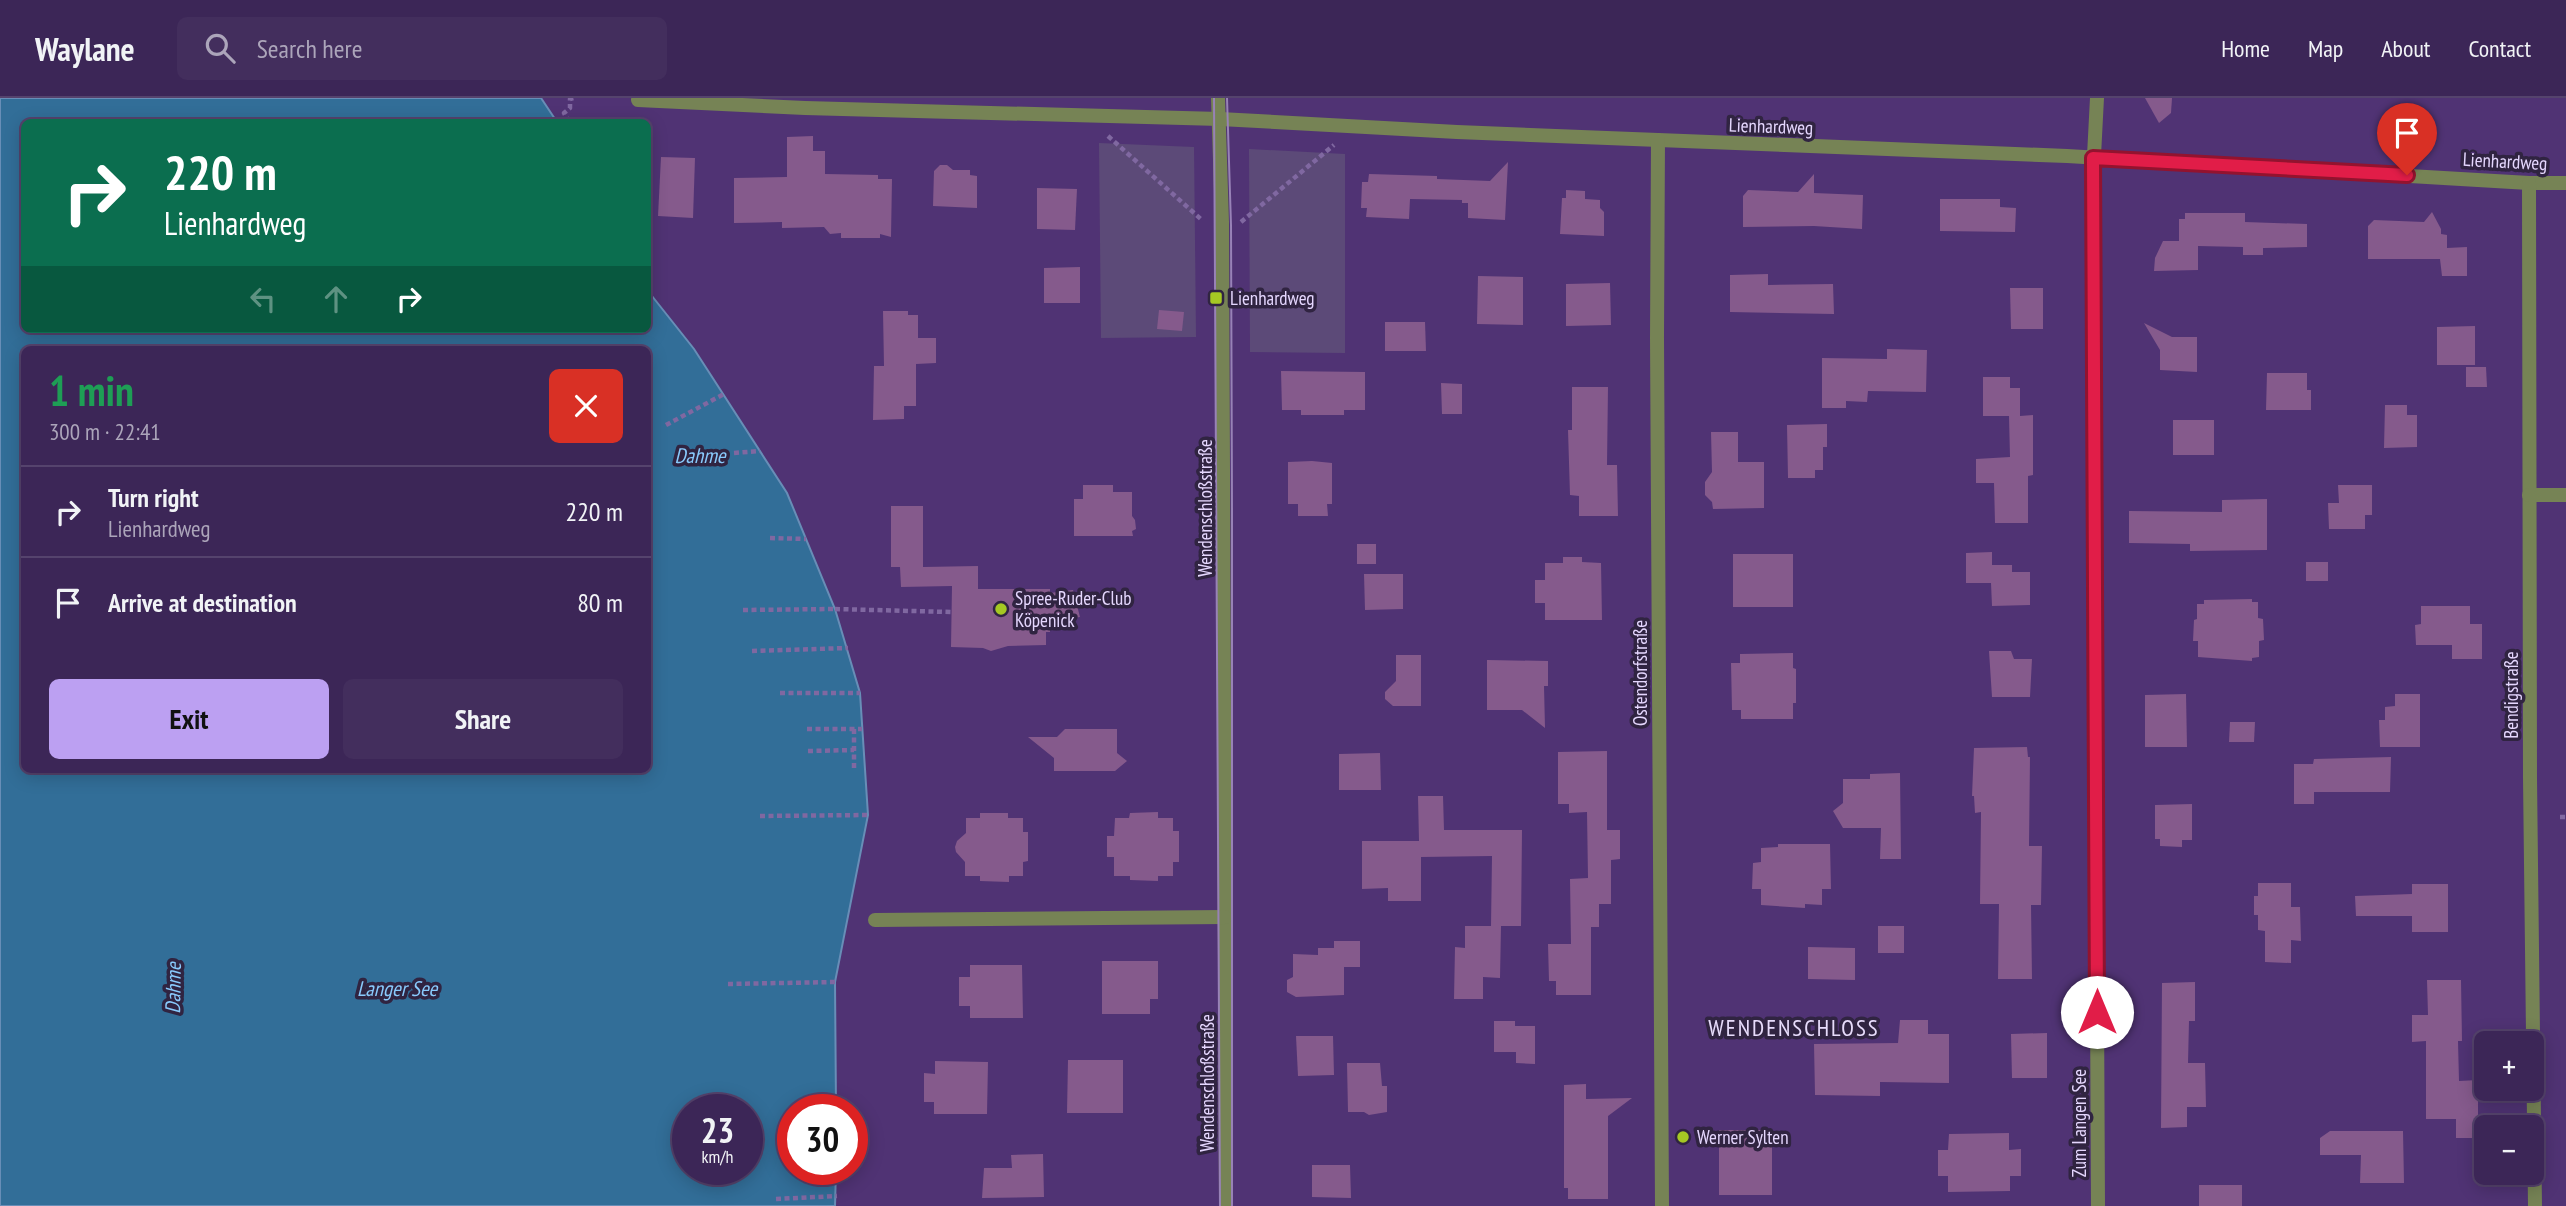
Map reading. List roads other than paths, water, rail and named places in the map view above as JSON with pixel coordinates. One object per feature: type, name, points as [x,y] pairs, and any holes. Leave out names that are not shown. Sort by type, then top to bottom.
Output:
[{"type":"street","name":"Wendenschloßstraße","points":[[1218,98],[1222,238],[1227,1206]]},
{"type":"street","name":"Zum Langen See","points":[[2096,98],[2093,158],[2098,1206]]},
{"type":"street","name":"Lienhardweg","points":[[638,100],[805,108],[1220,119],[1363,128],[2093,158],[2566,183]]},
{"type":"street","name":"Ostendorfstraße","points":[[1658,140],[1662,1206]]},
{"type":"street","name":"Bendigstraße","points":[[2529,183],[2535,1206]]},
{"type":"street","points":[[2529,495],[2566,495]]},
{"type":"street","points":[[875,920],[1225,917]]},
{"type":"water","name":"Langer See","points":[[0,98],[541,98],[555,119],[21,119],[21,333],[651,333],[651,295],[694,349],[787,493],[835,609],[860,693],[868,815],[835,982],[836,1094],[777,1094],[777,1185],[836,1185],[835,1206],[0,1206]]},
{"type":"tram line","points":[[1214,98],[1220,1206]]},
{"type":"tram line","points":[[1227,98],[1231,225],[1232,1206]]},
{"type":"place","name":"Lienhardweg","points":[[1216,298]]},
{"type":"place","name":"Spree-Ruder-Club Köpenick","points":[[1001,609]]},
{"type":"place","name":"Werner Sylten","points":[[1683,1137]]},
{"type":"district","name":"WENDENSCHLOSS","points":[[1794,1027]]},
{"type":"water label","name":"Dahme","points":[[700,455]]},
{"type":"water label","name":"Dahme","points":[[173,988]]}]
